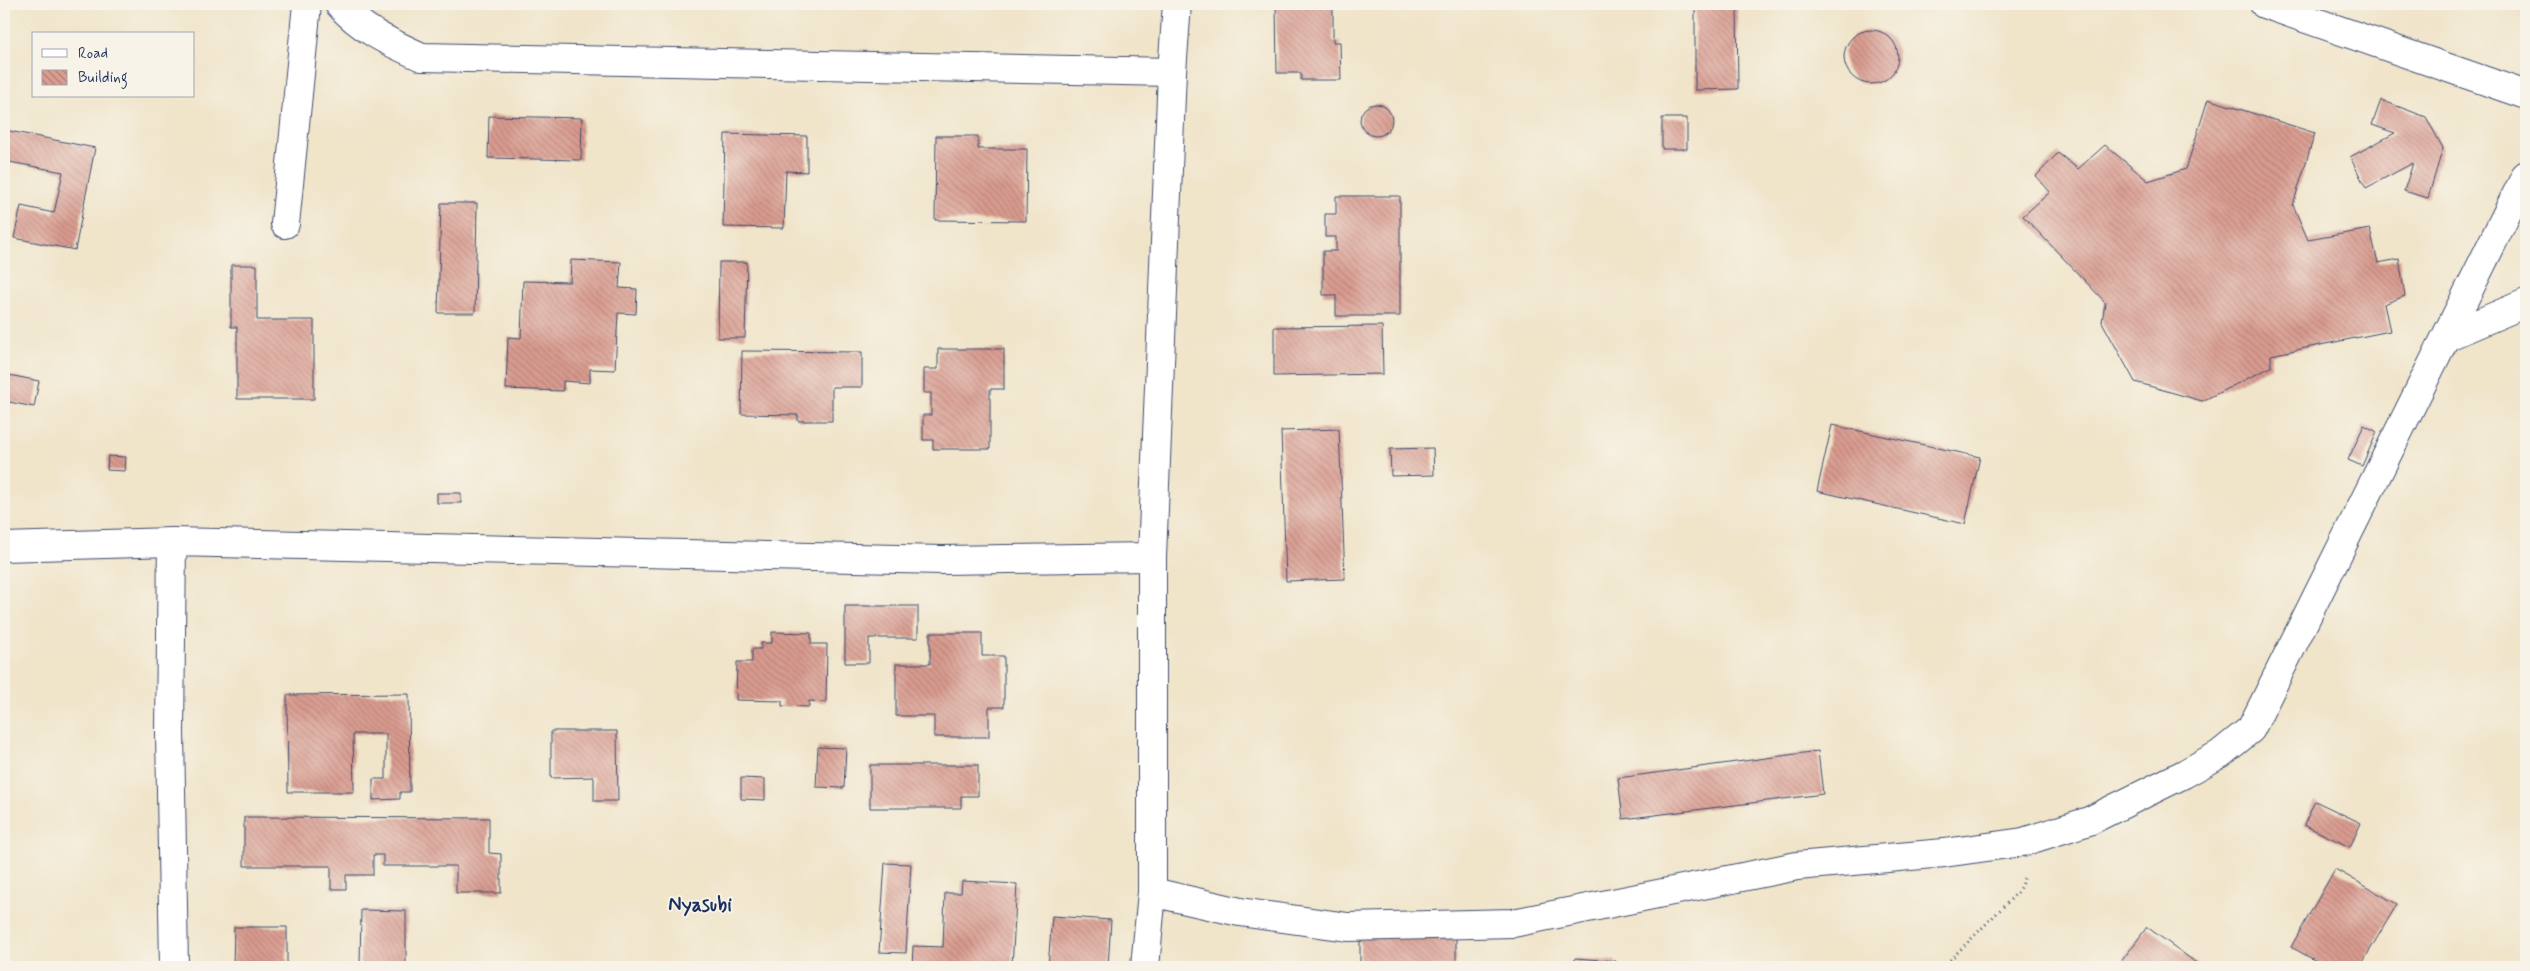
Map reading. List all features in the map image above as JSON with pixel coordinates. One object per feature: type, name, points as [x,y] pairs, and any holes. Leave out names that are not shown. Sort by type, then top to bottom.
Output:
[{"type":"street","points":[[285,224],[307,4]]},
{"type":"street","points":[[339,4],[347,13],[382,39],[422,57],[1172,72]]},
{"type":"street","points":[[1145,967],[1152,892],[1152,557],[1172,72],[1177,4]]},
{"type":"street","points":[[2264,4],[2526,94]]},
{"type":"street","points":[[1152,892],[1240,912],[1348,927],[1512,923],[1797,866],[1944,853],[2023,842],[2089,821],[2184,774],[2220,754],[2251,729],[2526,175]]},
{"type":"street","points":[[2446,337],[2526,303]]},
{"type":"street","points":[[4,547],[172,542],[942,560],[1152,557]]},
{"type":"street","points":[[172,542],[170,732],[174,967]]},
{"type":"path","points":[[1943,967],[2018,892],[2044,835]]},
{"type":"building","points":[[1276,4],[1333,4],[1333,42],[1340,42],[1341,80],[1301,80],[1301,73],[1277,73]]},
{"type":"building","points":[[1695,4],[1737,4],[1738,89],[1695,90]]},
{"type":"building","points":[[1871,30],[1881,32],[1890,38],[1896,47],[1898,57],[1896,67],[1890,76],[1881,82],[1871,84],[1861,82],[1852,76],[1846,67],[1844,57],[1846,47],[1852,38],[1861,32]]},
{"type":"building","points":[[2208,99],[2315,133],[2293,205],[2308,240],[2370,229],[2378,263],[2399,259],[2405,296],[2384,304],[2390,331],[2271,355],[2271,367],[2202,401],[2135,382],[2102,322],[2105,302],[2023,216],[2050,192],[2036,176],[2058,153],[2078,169],[2105,145],[2148,181],[2186,169]]},
{"type":"building","points":[[2381,100],[2426,117],[2443,148],[2428,198],[2404,191],[2413,163],[2366,188],[2350,157],[2395,133],[2372,125]]},
{"type":"building","points":[[1376,104],[1382,105],[1387,109],[1391,114],[1391,126],[1387,131],[1382,135],[1376,136],[1370,135],[1365,131],[1361,126],[1360,120],[1361,114],[1365,109],[1370,105]]},
{"type":"building","points":[[489,116],[582,118],[581,160],[488,158]]},
{"type":"building","points":[[1662,118],[1687,118],[1687,149],[1662,149]]},
{"type":"building","points":[[4,130],[95,148],[75,250],[14,238],[21,206],[54,213],[63,172],[4,161]]},
{"type":"building","points":[[725,134],[807,136],[807,172],[786,171],[784,228],[723,227]]},
{"type":"building","points":[[936,136],[978,136],[978,149],[1027,149],[1026,221],[935,220]]},
{"type":"building","points":[[1336,196],[1400,196],[1400,316],[1336,316],[1336,295],[1323,295],[1323,251],[1336,251],[1336,237],[1325,237],[1325,214],[1336,214]]},
{"type":"building","points":[[441,203],[477,203],[475,313],[438,313]]},
{"type":"building","points":[[571,260],[621,262],[619,288],[637,289],[636,314],[618,313],[615,370],[590,369],[590,383],[563,381],[563,391],[506,389],[508,337],[521,338],[523,281],[570,282]]},
{"type":"building","points":[[719,262],[747,262],[745,338],[718,338]]},
{"type":"building","points":[[231,265],[257,265],[257,320],[314,320],[314,399],[237,399],[237,327],[231,327]]},
{"type":"building","points":[[1382,326],[1383,374],[1274,376],[1274,327]]},
{"type":"building","points":[[938,349],[1004,349],[1004,389],[990,389],[990,449],[933,449],[933,440],[923,440],[923,415],[931,415],[931,393],[924,393],[924,369],[938,369]]},
{"type":"building","points":[[742,351],[862,352],[862,387],[832,387],[832,421],[798,421],[798,415],[741,414]]},
{"type":"building","points":[[4,374],[39,381],[34,407],[4,401]]},
{"type":"building","points":[[1832,425],[1980,457],[1965,524],[1817,491]]},
{"type":"building","points":[[2364,425],[2377,432],[2362,466],[2348,460]]},
{"type":"building","points":[[1339,429],[1345,579],[1286,581],[1281,431]]},
{"type":"building","points":[[1433,448],[1434,475],[1391,476],[1390,449]]},
{"type":"building","points":[[108,456],[126,457],[125,471],[107,470]]},
{"type":"building","points":[[437,493],[461,493],[461,503],[437,503]]},
{"type":"building","points":[[845,606],[918,606],[918,638],[869,638],[869,663],[845,663]]},
{"type":"building","points":[[772,632],[811,633],[811,644],[827,644],[826,702],[809,701],[809,707],[782,706],[782,701],[736,700],[737,662],[752,662],[752,649],[761,649],[761,643],[772,643]]},
{"type":"building","points":[[930,633],[982,633],[982,656],[1004,656],[1004,707],[989,707],[989,737],[934,737],[934,716],[896,716],[896,664],[930,664]]},
{"type":"building","points":[[409,694],[410,792],[400,792],[400,799],[373,800],[373,779],[386,779],[386,734],[353,734],[354,792],[288,792],[287,695]]},
{"type":"building","points":[[551,731],[617,731],[618,801],[594,801],[594,777],[551,778]]},
{"type":"building","points":[[818,747],[846,748],[844,788],[816,787]]},
{"type":"building","points":[[1818,751],[1823,794],[1623,819],[1618,778]]},
{"type":"building","points":[[870,765],[978,765],[978,796],[961,796],[961,808],[870,808]]},
{"type":"building","points":[[741,778],[765,779],[765,800],[741,799]]},
{"type":"building","points":[[2315,801],[2361,823],[2350,847],[2304,825]]},
{"type":"building","points":[[244,817],[489,818],[489,853],[501,854],[501,893],[456,893],[456,866],[383,866],[383,855],[373,855],[373,875],[346,875],[346,889],[331,889],[331,866],[244,866]]},
{"type":"building","points":[[885,863],[911,864],[906,953],[879,952]]},
{"type":"building","points":[[2335,869],[2397,904],[2360,967],[2327,967],[2291,947]]},
{"type":"building","points":[[962,881],[1017,884],[1012,967],[912,967],[913,946],[943,947],[945,893],[961,893]]},
{"type":"building","points":[[361,910],[406,911],[406,967],[360,967]]},
{"type":"building","points":[[1052,916],[1111,920],[1108,967],[1048,967]]},
{"type":"building","points":[[234,927],[287,927],[287,967],[233,967]]},
{"type":"building","points":[[2147,927],[2202,967],[2117,967]]},
{"type":"building","points":[[1360,934],[1456,935],[1456,967],[1360,967]]},
{"type":"building","points":[[1575,958],[1616,961],[1615,967],[1574,967]]},
{"type":"district","name":"Nyasubi","points":[[700,904]]}]
